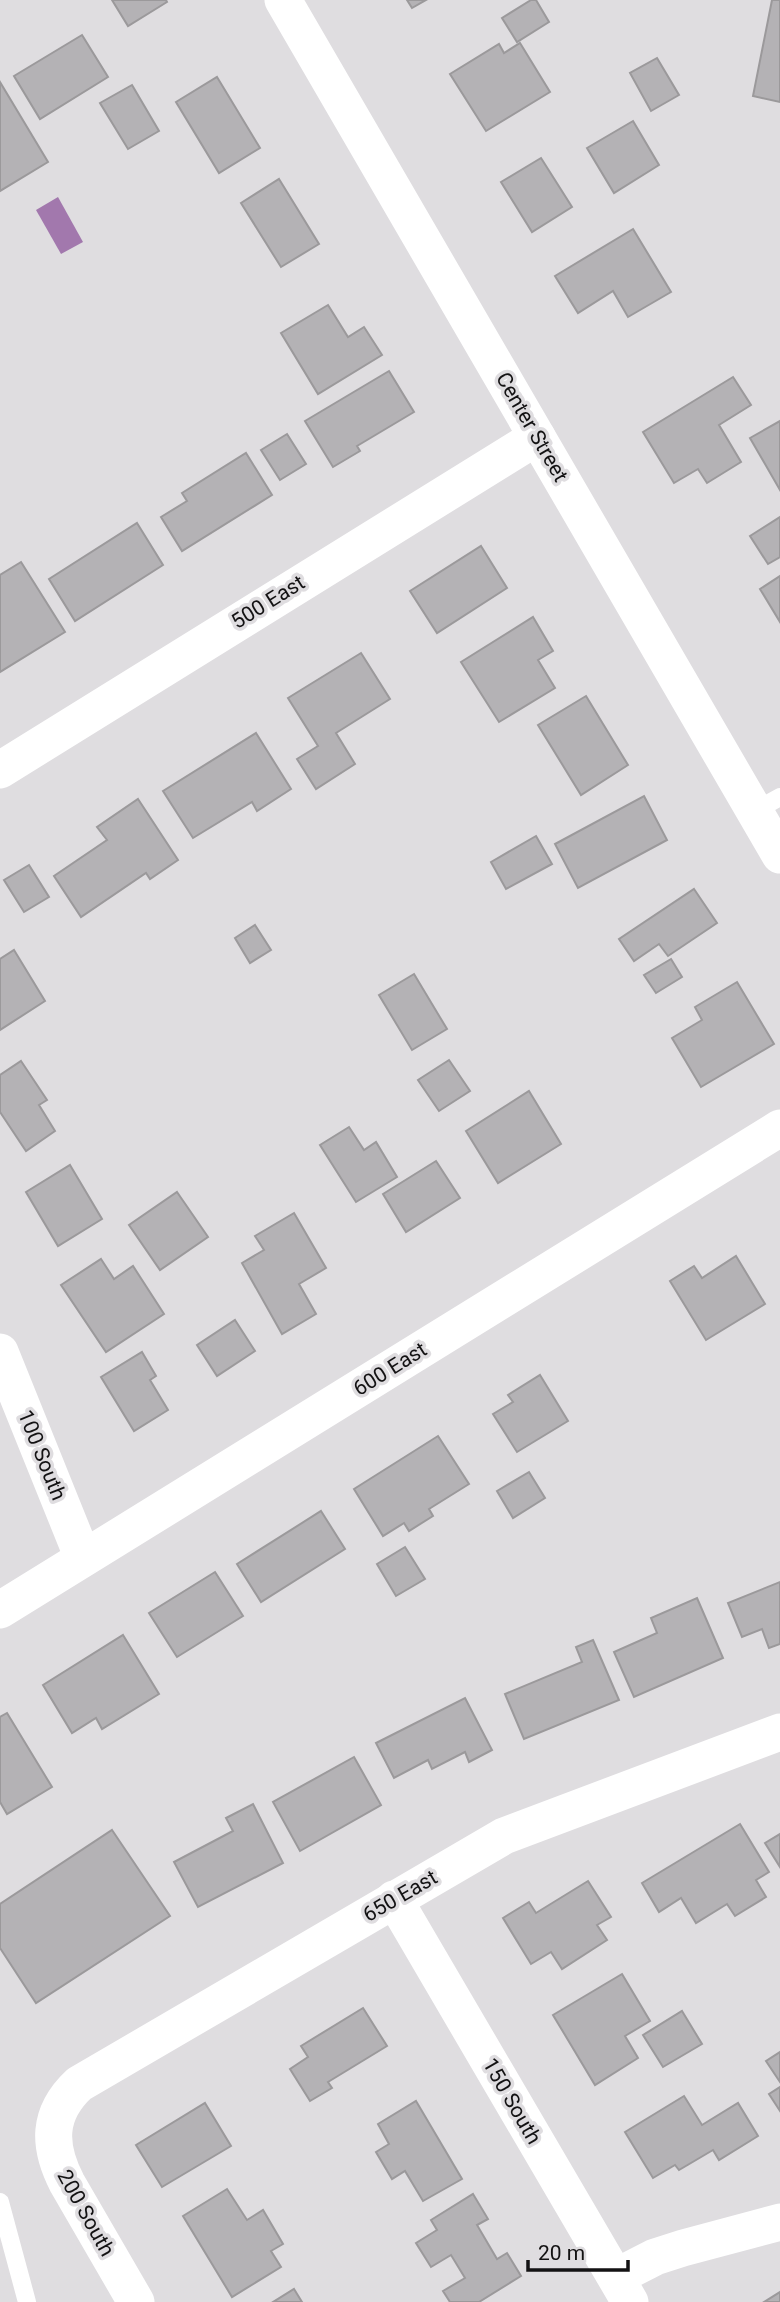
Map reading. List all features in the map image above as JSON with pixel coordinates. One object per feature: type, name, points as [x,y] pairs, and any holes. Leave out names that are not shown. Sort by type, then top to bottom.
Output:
[{"type":"street","name":"Center Street","points":[[283,0],[537,437],[767,804],[780,855]]},
{"type":"street","name":"500 East","points":[[0,769],[537,437]]},
{"type":"street","name":"600 East","points":[[0,1610],[780,1128]]},
{"type":"street","name":"100 South","points":[[0,1352],[83,1558]]},
{"type":"street","name":"650 East","points":[[56,2119],[69,2094],[90,2076],[504,1836],[780,1732]]},
{"type":"street","name":"150 South","points":[[394,1899],[623,2289]]},
{"type":"street","name":"200 South","points":[[56,2119],[53,2136],[59,2168],[136,2302]]},
{"type":"street","points":[[623,2289],[654,2257],[780,2222]]},
{"type":"lane","points":[[0,2202],[27,2302]]},
{"type":"shaded area","points":[[58,197],[83,242],[61,254],[36,210]]},
{"type":"building","points":[[112,0],[166,0],[167,2],[128,26]]},
{"type":"building","points":[[407,0],[426,0],[412,8]]},
{"type":"building","points":[[531,0],[536,0],[549,22],[517,42],[502,18]]},
{"type":"building","points":[[772,0],[780,0],[780,102],[753,96]]},
{"type":"building","points":[[82,35],[108,77],[40,119],[14,76]]},
{"type":"building","points":[[520,43],[550,92],[486,131],[450,74],[499,44],[504,53]]},
{"type":"building","points":[[657,58],[679,95],[651,111],[630,73]]},
{"type":"building","points":[[217,77],[260,148],[219,173],[176,102]]},
{"type":"building","points":[[0,82],[48,162],[0,191]]},
{"type":"building","points":[[132,85],[159,131],[128,149],[100,103]]},
{"type":"building","points":[[633,121],[659,165],[614,193],[587,148]]},
{"type":"building","points":[[541,158],[572,207],[532,232],[501,182]]},
{"type":"building","points":[[279,179],[319,244],[281,267],[241,203]]},
{"type":"building","points":[[633,229],[671,292],[628,317],[613,291],[578,313],[555,276]]},
{"type":"building","points":[[328,305],[348,337],[364,327],[382,355],[318,394],[281,333]]},
{"type":"building","points":[[389,371],[414,412],[357,446],[360,451],[333,467],[305,421]]},
{"type":"building","points":[[733,377],[751,405],[719,425],[741,462],[707,483],[698,469],[674,483],[643,432]]},
{"type":"building","points":[[780,421],[780,490],[750,438]]},
{"type":"building","points":[[287,434],[306,464],[280,480],[261,450]]},
{"type":"building","points":[[246,453],[272,495],[182,551],[161,517],[187,501],[182,493]]},
{"type":"building","points":[[780,517],[780,557],[768,564],[750,536]]},
{"type":"building","points":[[137,523],[163,565],[75,621],[49,579]]},
{"type":"building","points":[[481,546],[507,588],[437,633],[410,591]]},
{"type":"building","points":[[21,562],[65,632],[0,672],[0,575]]},
{"type":"building","points":[[780,576],[780,622],[760,589]]},
{"type":"building","points":[[533,617],[553,651],[538,660],[555,688],[499,722],[461,662]]},
{"type":"building","points":[[361,653],[390,699],[336,733],[355,764],[316,789],[297,759],[318,746],[288,698]]},
{"type":"building","points":[[586,696],[628,765],[581,795],[538,725]]},
{"type":"building","points":[[256,733],[291,789],[257,811],[252,802],[193,838],[163,791]]},
{"type":"building","points":[[644,796],[667,840],[578,888],[555,844]]},
{"type":"building","points":[[138,799],[178,860],[150,879],[146,873],[81,917],[54,876],[107,840],[97,827]]},
{"type":"building","points":[[536,836],[552,864],[506,889],[491,862]]},
{"type":"building","points":[[29,865],[49,897],[24,912],[4,880]]},
{"type":"building","points":[[694,889],[717,923],[668,956],[659,944],[634,961],[619,939]]},
{"type":"building","points":[[255,925],[271,950],[250,963],[235,938]]},
{"type":"building","points":[[14,950],[45,1001],[0,1030],[0,959]]},
{"type":"building","points":[[671,959],[682,977],[656,993],[644,975]]},
{"type":"building","points":[[414,974],[447,1029],[412,1050],[379,995]]},
{"type":"building","points":[[737,982],[774,1044],[701,1087],[672,1038],[702,1020],[695,1007]]},
{"type":"building","points":[[449,1060],[470,1091],[439,1111],[418,1080]]},
{"type":"building","points":[[21,1061],[47,1100],[39,1105],[55,1131],[26,1151],[0,1112],[0,1075]]},
{"type":"building","points":[[529,1091],[561,1144],[498,1183],[466,1131]]},
{"type":"building","points":[[349,1127],[364,1150],[376,1142],[397,1177],[356,1202],[320,1145]]},
{"type":"building","points":[[436,1161],[460,1198],[406,1232],[383,1194]]},
{"type":"building","points":[[70,1165],[102,1219],[58,1246],[26,1192]]},
{"type":"building","points":[[177,1192],[208,1237],[160,1270],[129,1225]]},
{"type":"building","points":[[294,1213],[326,1268],[299,1284],[316,1314],[282,1334],[242,1263],[264,1250],[255,1236]]},
{"type":"building","points":[[736,1256],[765,1304],[706,1340],[670,1281],[694,1266],[702,1278]]},
{"type":"building","points":[[101,1259],[114,1279],[133,1266],[164,1314],[106,1352],[61,1285]]},
{"type":"building","points":[[235,1320],[255,1351],[217,1376],[197,1345]]},
{"type":"building","points":[[142,1352],[156,1376],[150,1380],[168,1410],[134,1431],[101,1377]]},
{"type":"building","points":[[540,1375],[568,1421],[517,1452],[493,1414],[513,1402],[508,1395]]},
{"type":"building","points":[[438,1436],[469,1484],[429,1509],[433,1516],[409,1531],[404,1523],[383,1536],[354,1489]]},
{"type":"building","points":[[529,1472],[545,1498],[513,1518],[497,1491]]},
{"type":"building","points":[[321,1511],[345,1549],[261,1602],[237,1564]]},
{"type":"building","points":[[405,1547],[425,1579],[396,1596],[377,1564]]},
{"type":"building","points":[[215,1572],[243,1616],[177,1657],[149,1613]]},
{"type":"building","points":[[780,1582],[780,1644],[769,1648],[762,1629],[742,1637],[728,1603]]},
{"type":"building","points":[[697,1598],[723,1658],[634,1697],[614,1652],[657,1633],[651,1618]]},
{"type":"building","points":[[123,1635],[159,1694],[102,1729],[96,1718],[72,1733],[43,1685]]},
{"type":"building","points":[[593,1640],[619,1700],[524,1739],[505,1694],[582,1662],[576,1647]]},
{"type":"building","points":[[465,1698],[492,1750],[469,1762],[465,1752],[432,1769],[428,1760],[394,1778],[376,1743]]},
{"type":"building","points":[[7,1713],[52,1787],[7,1814],[0,1802],[0,1717]]},
{"type":"building","points":[[354,1757],[381,1805],[300,1851],[273,1802]]},
{"type":"building","points":[[253,1804],[283,1863],[198,1907],[174,1862],[233,1831],[226,1818]]},
{"type":"building","points":[[740,1824],[769,1872],[756,1880],[766,1897],[735,1916],[727,1904],[696,1923],[681,1898],[659,1912],[642,1883]]},
{"type":"building","points":[[112,1830],[170,1916],[36,2003],[0,1948],[0,1904]]},
{"type":"building","points":[[780,1834],[780,1867],[765,1843]]},
{"type":"building","points":[[588,1881],[611,1917],[597,1925],[607,1940],[562,1969],[551,1952],[531,1964],[503,1918],[529,1902],[536,1913]]},
{"type":"building","points":[[622,1974],[650,2021],[625,2036],[638,2058],[595,2085],[553,2015]]},
{"type":"building","points":[[363,2008],[387,2046],[328,2082],[332,2088],[310,2101],[290,2069],[308,2057],[301,2046]]},
{"type":"building","points":[[682,2011],[702,2044],[663,2067],[643,2035]]},
{"type":"building","points":[[780,2052],[780,2082],[766,2061]]},
{"type":"building","points":[[780,2087],[780,2111],[769,2094]]},
{"type":"building","points":[[684,2096],[702,2125],[738,2103],[758,2136],[719,2160],[713,2150],[679,2170],[675,2165],[653,2178],[625,2132]]},
{"type":"building","points":[[416,2101],[462,2179],[423,2201],[405,2171],[392,2179],[376,2152],[389,2144],[378,2124]]},
{"type":"building","points":[[205,2103],[231,2146],[162,2187],[136,2145]]},
{"type":"building","points":[[227,2189],[247,2220],[263,2210],[283,2244],[271,2251],[281,2267],[232,2297],[183,2216]]},
{"type":"building","points":[[473,2194],[488,2219],[477,2225],[497,2259],[507,2253],[521,2276],[479,2302],[450,2302],[443,2291],[465,2278],[451,2255],[431,2267],[416,2243],[437,2230],[431,2220]]},
{"type":"building","points":[[294,2289],[302,2302],[273,2302]]},
{"type":"building","points":[[780,2292],[780,2302],[764,2302]]}]
